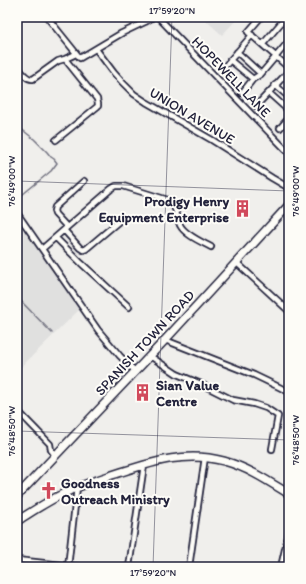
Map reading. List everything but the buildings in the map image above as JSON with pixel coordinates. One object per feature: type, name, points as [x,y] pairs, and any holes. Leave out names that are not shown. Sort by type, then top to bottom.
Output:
[{"type":"main road","name":"SPANISH TOWN ROAD","points":[[17,496],[166,340],[289,205]]},
{"type":"main road","points":[[17,521],[54,498],[77,487],[144,465],[174,458],[205,458],[224,461],[250,470],[289,494]]},
{"type":"street","points":[[49,18],[80,58],[122,33],[153,17]]},
{"type":"street","name":"HOPEWELL LANE","points":[[158,17],[289,153]]},
{"type":"street","points":[[226,65],[237,52],[261,17]]},
{"type":"street","points":[[262,44],[287,18]]},
{"type":"street","points":[[250,34],[289,69],[256,106]]},
{"type":"street","points":[[242,93],[253,79],[261,74],[289,41]]},
{"type":"street","name":"UNION AVENUE","points":[[96,49],[122,83],[134,94],[289,188]]},
{"type":"street","points":[[237,52],[261,74]]},
{"type":"street","points":[[17,66],[27,78],[30,79],[58,61],[76,54]]},
{"type":"street","points":[[56,140],[98,106],[97,99],[65,59]]},
{"type":"street","points":[[230,60],[253,79]]},
{"type":"street","points":[[275,85],[289,97]]},
{"type":"street","points":[[269,92],[289,111]]},
{"type":"street","points":[[280,128],[289,118]]},
{"type":"street","points":[[84,181],[55,207],[54,211],[54,214],[80,248],[83,250],[86,249],[118,222]]},
{"type":"street","points":[[42,250],[110,189],[116,186],[123,186],[171,201],[174,205],[180,226],[183,230],[211,247]]},
{"type":"street","points":[[17,213],[98,330],[136,372]]},
{"type":"street","points":[[56,238],[80,263],[129,307]]},
{"type":"street","points":[[236,263],[289,311]]},
{"type":"street","points":[[166,340],[254,375],[289,392]]},
{"type":"street","points":[[150,356],[177,374],[233,400],[266,408],[278,416],[272,450]]},
{"type":"street","points":[[17,410],[50,444],[51,450],[56,456]]},
{"type":"street","points":[[189,567],[205,458]]},
{"type":"street","points":[[129,567],[144,465]]},
{"type":"street","points":[[68,566],[77,487]]},
{"type":"street","points":[[281,567],[289,532]]},
{"type":"street","points":[[17,560],[80,567]]},
{"type":"shaded area","points":[[202,17],[239,17],[222,35]]},
{"type":"shaded area","points":[[17,220],[80,309],[17,371]]},
{"type":"waterway","points":[[17,122],[20,128],[34,139],[57,163],[51,171],[17,199]]},
{"type":"waterway","points":[[17,297],[52,333]]},
{"type":"place","name":"Prodigy Henry Equipment Enterprise","points":[[242,209]]},
{"type":"place","name":"Sian Value Centre","points":[[143,393]]},
{"type":"place","name":"Goodness Outreach Ministry","points":[[48,491]]}]
